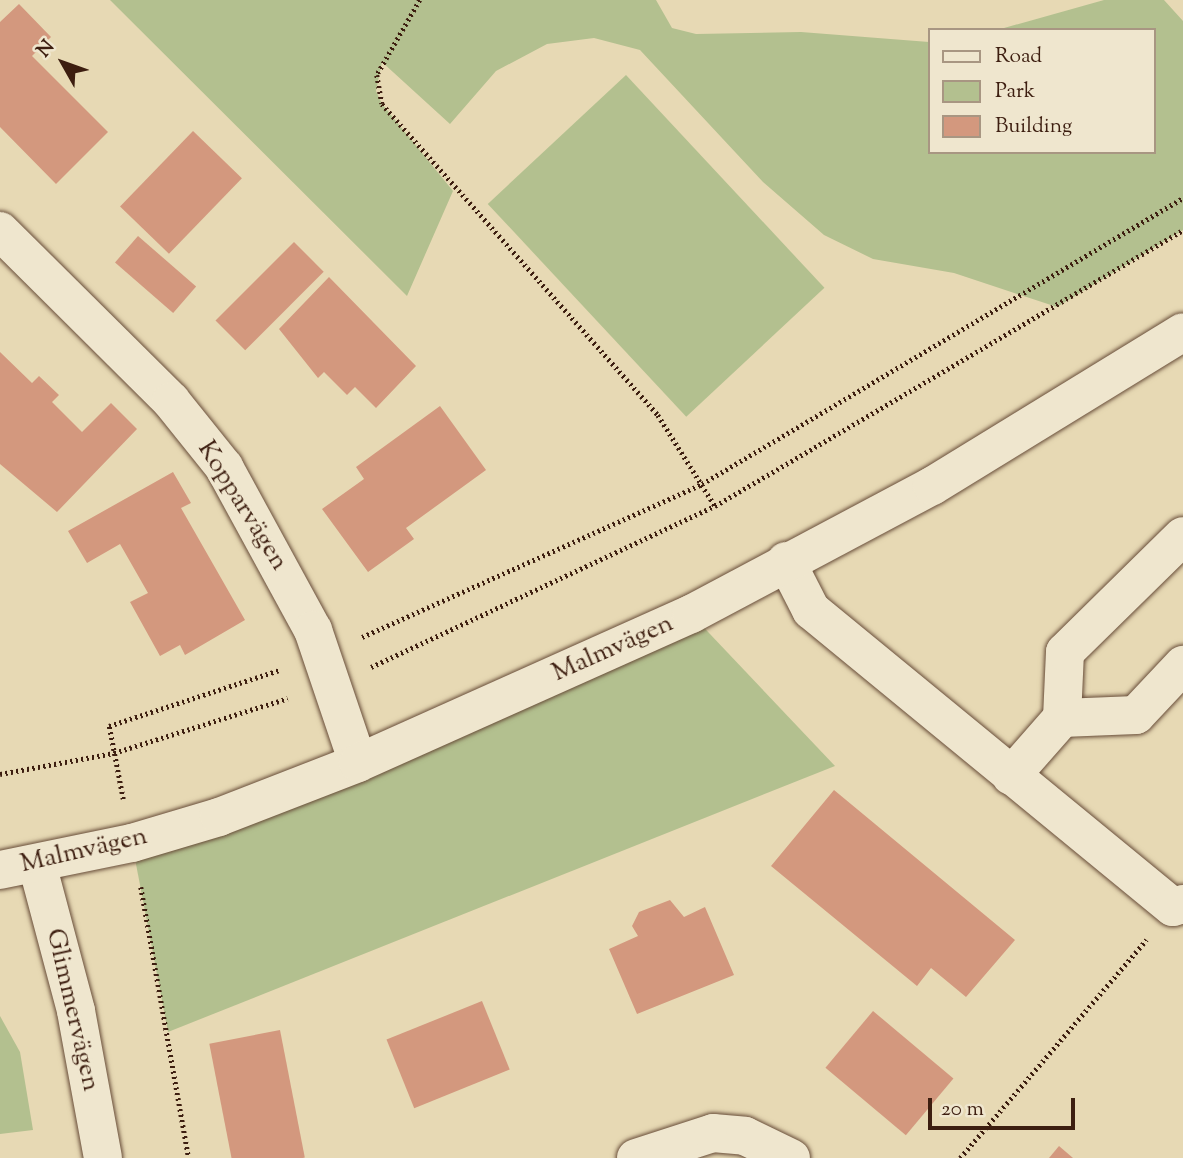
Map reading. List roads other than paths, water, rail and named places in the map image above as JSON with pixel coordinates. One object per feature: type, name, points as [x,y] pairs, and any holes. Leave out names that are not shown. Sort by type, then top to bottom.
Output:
[{"type":"street","name":"Kopparvägen","points":[[0,231],[172,401],[224,467],[327,670],[358,763]]},
{"type":"street","name":"Malmvägen","points":[[0,870],[132,843],[358,763],[691,614],[786,561],[932,486],[1183,332]]},
{"type":"street","points":[[1011,776],[1062,718],[1065,652],[1183,536]]},
{"type":"street","points":[[786,561],[811,610],[1173,907],[1169,916]]},
{"type":"street","points":[[1062,718],[1136,715],[1183,665]]},
{"type":"street","name":"Glimmervägen","points":[[37,864],[76,1011],[103,1158]]},
{"type":"street","points":[[636,1158],[713,1133],[745,1136],[791,1158]]}]
